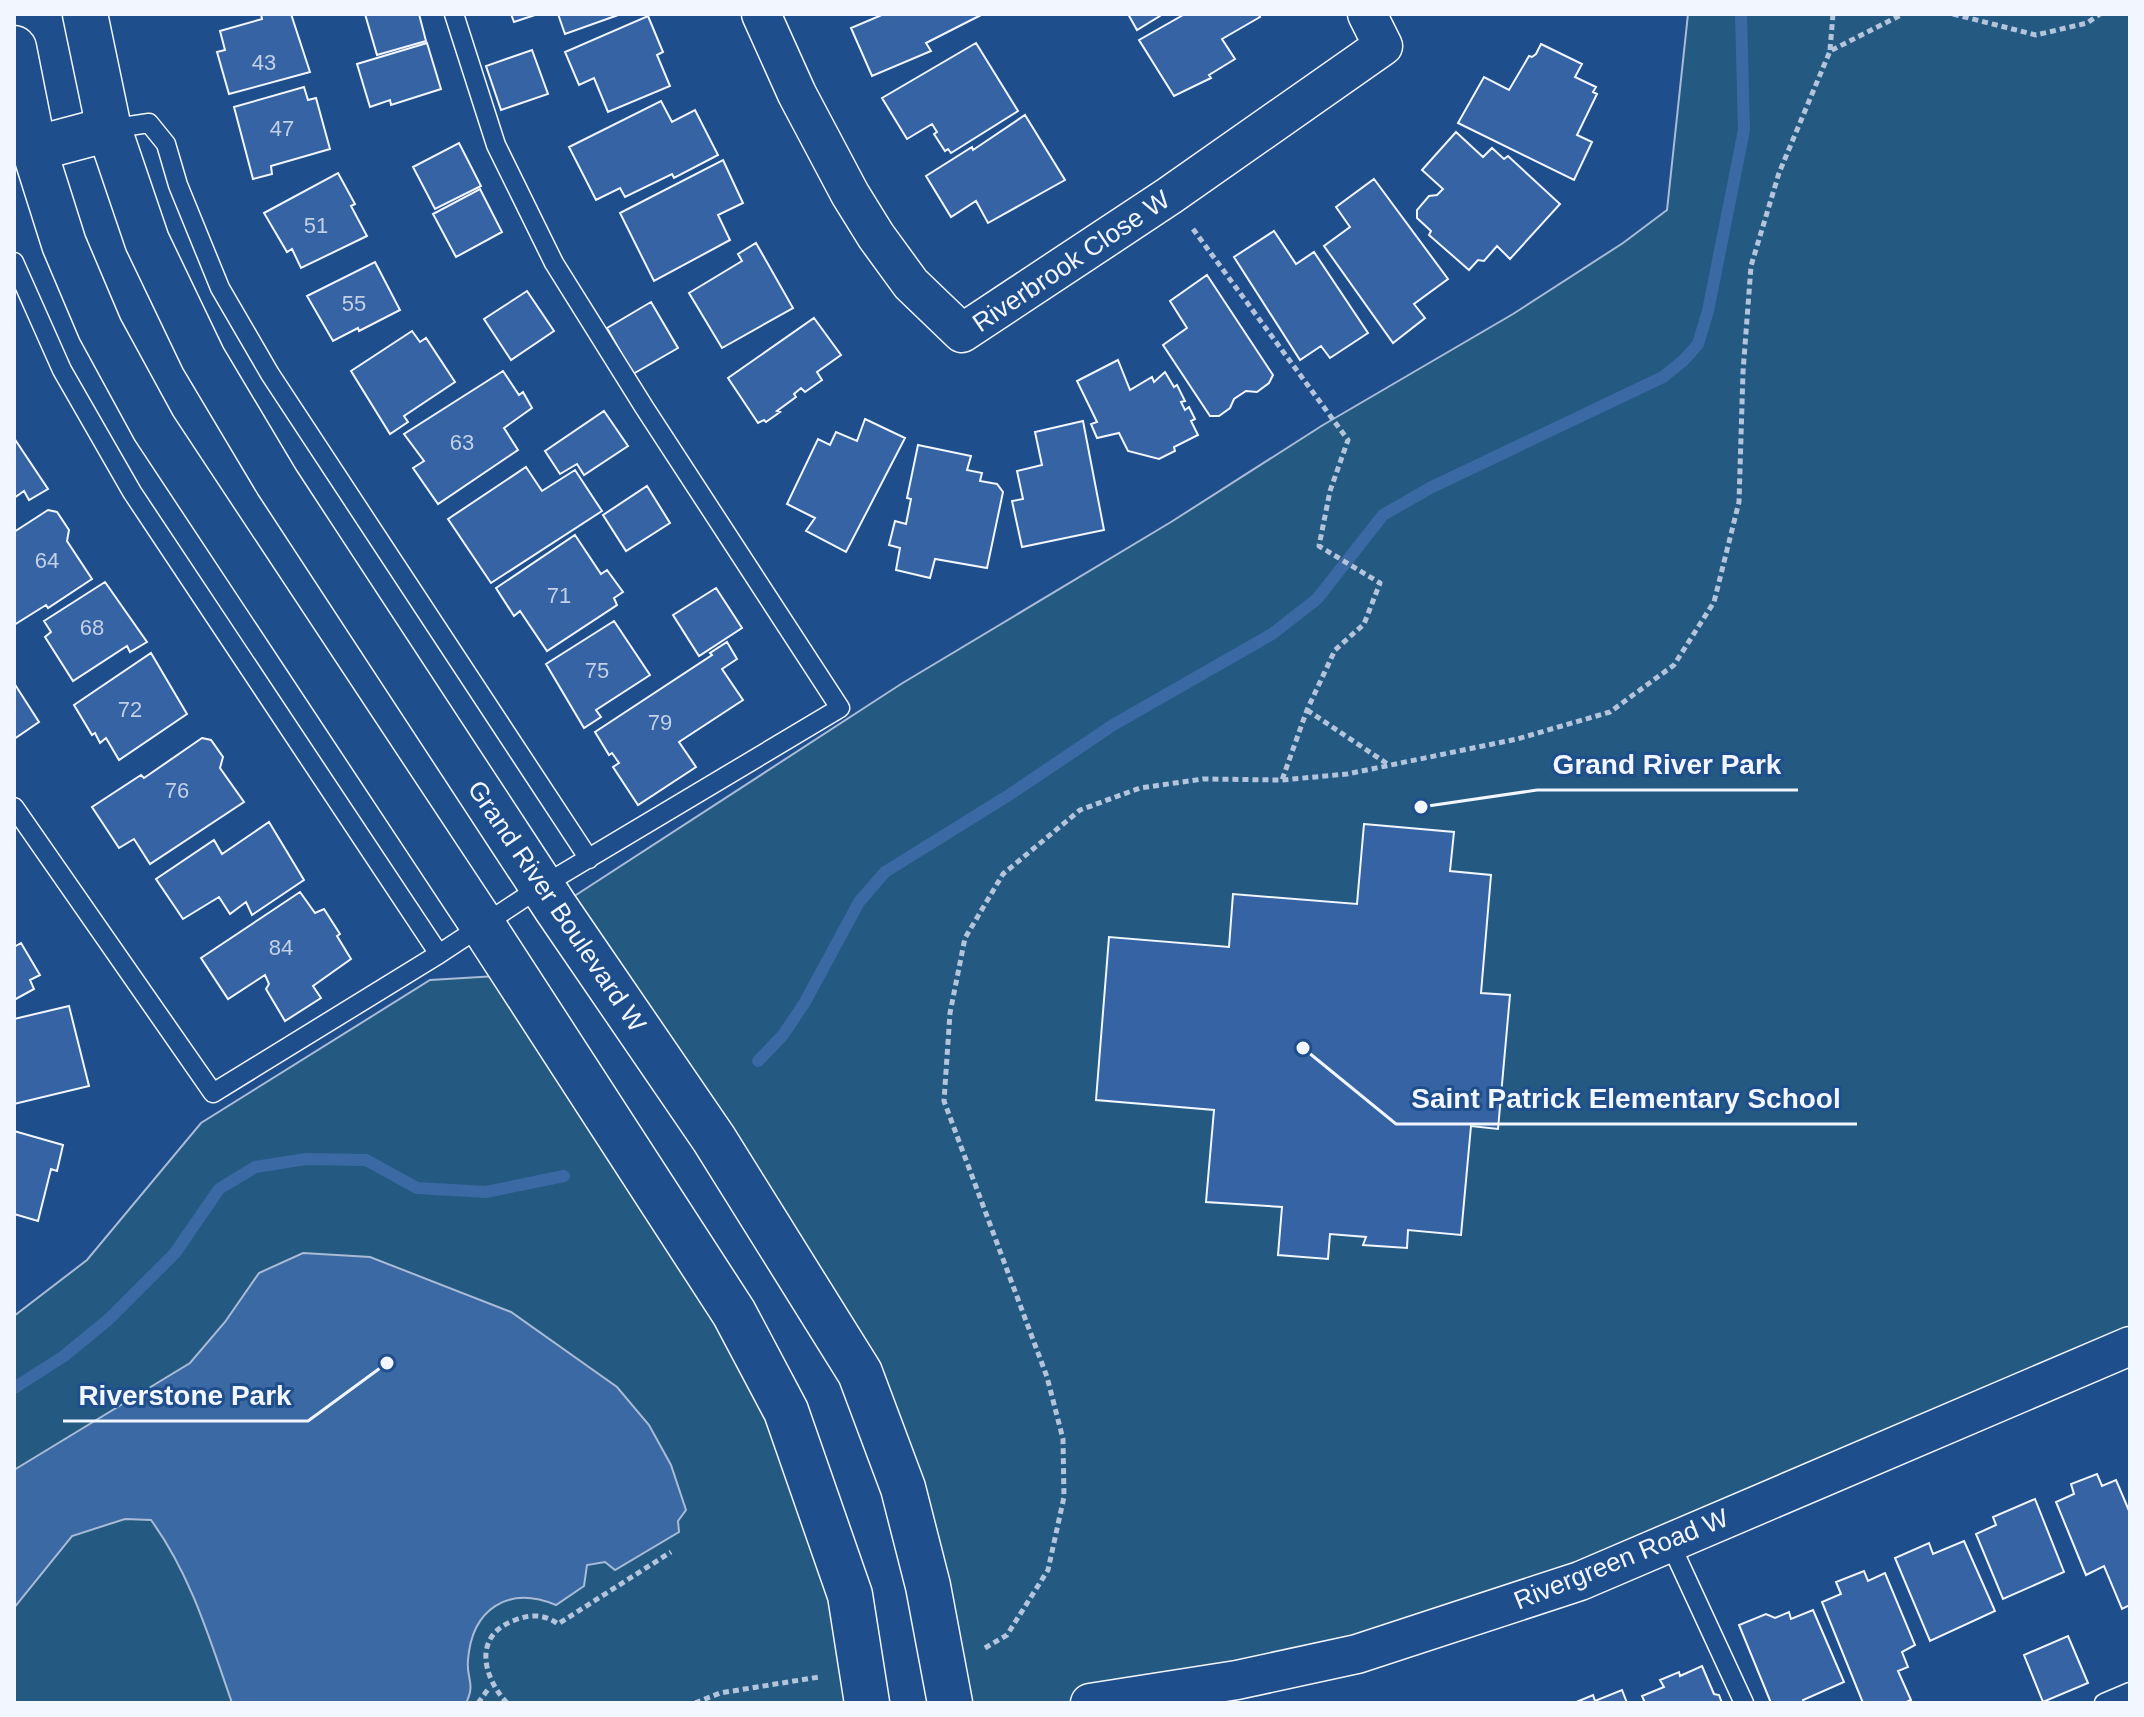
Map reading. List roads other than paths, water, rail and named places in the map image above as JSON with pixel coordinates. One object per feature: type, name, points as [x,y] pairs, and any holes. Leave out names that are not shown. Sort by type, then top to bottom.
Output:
[{"type":"street","name":"Grand River Boulevard W","points":[[85,14],[109,129],[147,241],[203,358],[277,482],[542,886],[714,1139],[860,1373],[903,1488],[928,1586],[950,1703]]},
{"type":"street","name":"Riverbrook Close W","points":[[761,14],[797,94],[876,236],[911,284],[962,333],[1169,196],[1383,46],[1367,14]]},
{"type":"street","points":[[14,48],[24,152],[100,329],[154,428],[482,924],[734,1313],[786,1411],[850,1595],[867,1703]]},
{"type":"street","points":[[24,152],[109,129]]},
{"type":"street","name":"Rivergreen Road W","points":[[1090,1703],[1238,1691],[1580,1581],[2130,1346]]},
{"type":"lane","points":[[14,807],[213,1093],[439,954],[542,886],[840,708],[554,263],[496,145],[454,14]]},
{"type":"lane","name":"Grand River Boulevard W","points":[[109,129],[149,123],[166,144],[178,185],[220,288],[270,374],[589,859]]},
{"type":"lane","points":[[14,262],[62,370],[132,492],[439,954]]},
{"type":"lane","points":[[1670,1543],[1744,1703]]},
{"type":"lane","points":[[2104,1703],[2130,1692]]},
{"type":"waterway","points":[[758,1061],[783,1035],[805,1002],[859,902],[885,872],[1009,795],[1113,725],[1272,634],[1317,599],[1383,515],[1430,488],[1663,377],[1684,360],[1698,344],[1708,311],[1744,130],[1741,14]]},
{"type":"waterway","points":[[14,1388],[64,1356],[109,1319],[175,1253],[219,1189],[255,1167],[306,1159],[366,1160],[417,1188],[486,1192],[564,1176]]},
{"type":"place","name":"Grand River Park","points":[[1421,807]]},
{"type":"place","name":"Saint Patrick Elementary School","points":[[1303,1048]]},
{"type":"place","name":"Riverstone Park","points":[[387,1363]]}]
